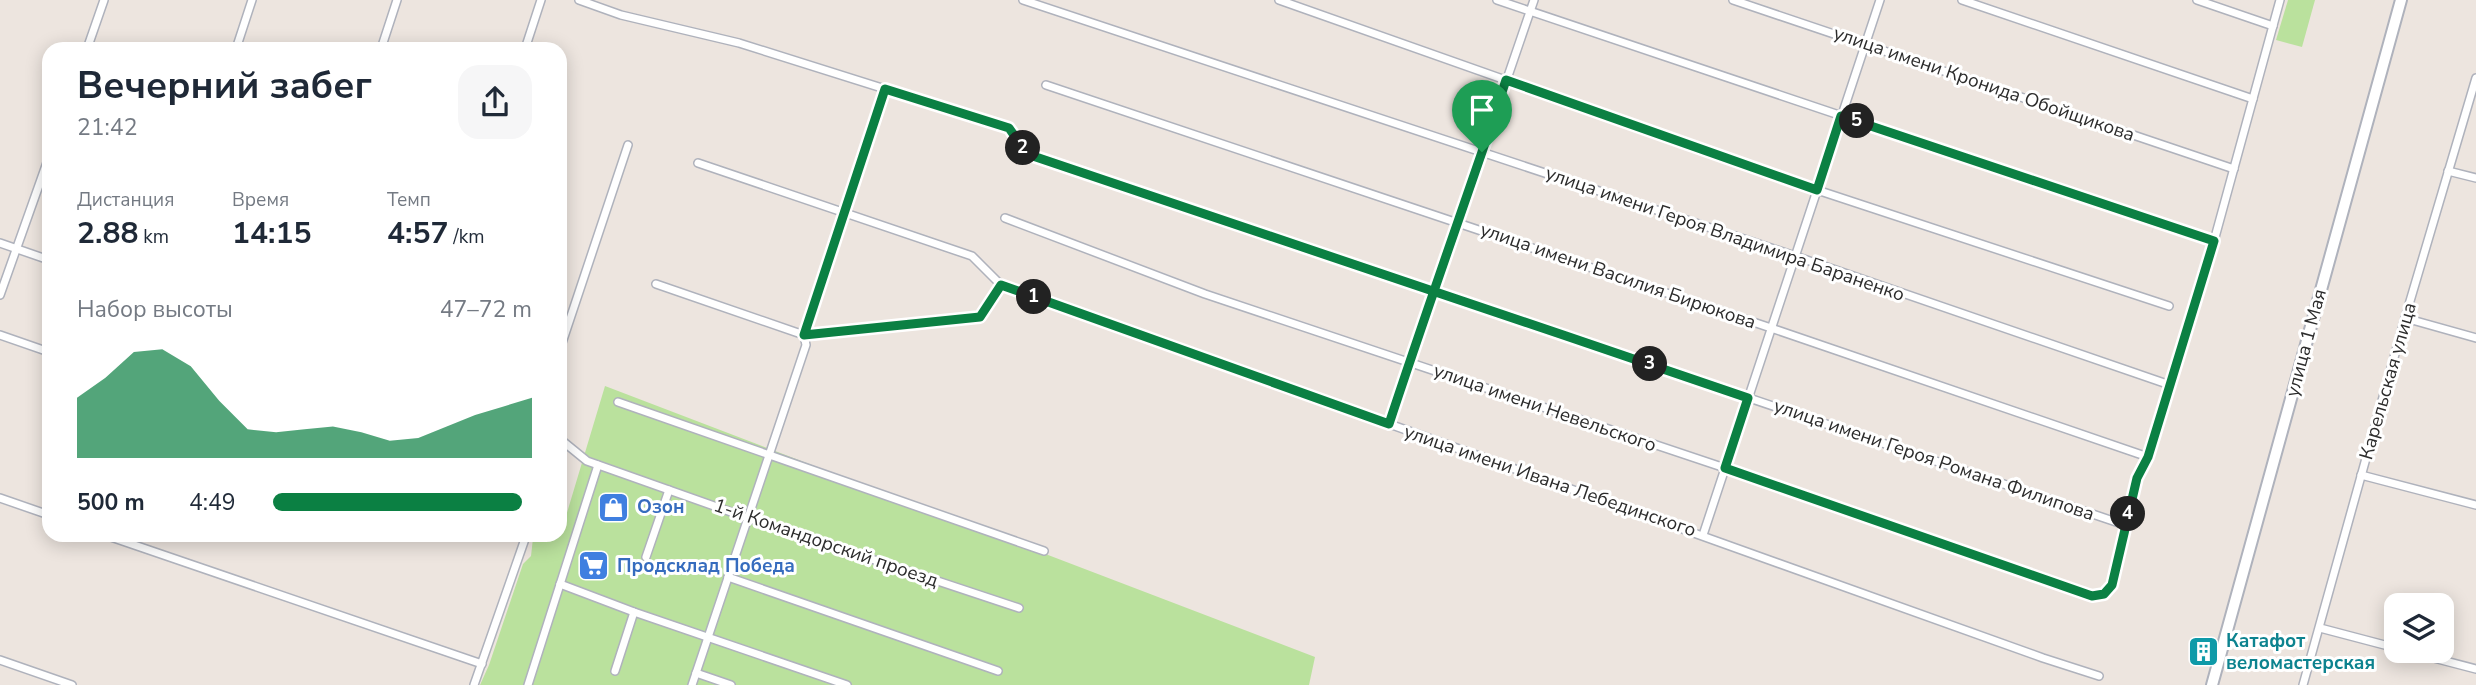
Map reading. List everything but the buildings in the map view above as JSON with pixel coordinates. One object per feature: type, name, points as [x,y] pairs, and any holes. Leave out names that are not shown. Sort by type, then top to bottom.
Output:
[{"type":"street","points":[[89,42],[104,0]]},
{"type":"street","points":[[238,42],[252,0]]},
{"type":"street","points":[[383,42],[397,0]]},
{"type":"street","points":[[527,42],[541,0]]},
{"type":"street","points":[[579,0],[621,15],[739,43],[885,89],[804,335],[806,345],[692,685]]},
{"type":"street","name":"улица имени Героя Владимира Бараненко","points":[[1023,0],[1795,256],[2170,385]]},
{"type":"street","points":[[1279,0],[1817,190],[2169,306]]},
{"type":"street","points":[[1497,0],[2214,241]]},
{"type":"street","points":[[1389,424],[1534,0]]},
{"type":"street","name":"улица имени Кронида Обойщикова","points":[[1733,0],[2234,169]]},
{"type":"street","points":[[1703,535],[1880,0]]},
{"type":"street","points":[[1962,0],[2253,99]]},
{"type":"street","points":[[2197,0],[2273,26]]},
{"type":"street","points":[[2124,525],[2137,478],[2148,457],[2214,241],[2280,0]]},
{"type":"street","name":"улица 1 Мая","points":[[2212,685],[2401,0]]},
{"type":"street","name":"Карельская улица","points":[[2303,685],[2405,318],[2476,78]]},
{"type":"street","name":"улица имени Василия Бирюкова","points":[[1046,85],[2148,457]]},
{"type":"street","name":"улица имени Героя Романа Филипова","points":[[885,89],[1009,128],[1027,154],[2124,525]]},
{"type":"street","points":[[567,328],[628,145]]},
{"type":"street","points":[[656,284],[804,335],[980,317],[1001,285],[972,256],[698,163]]},
{"type":"street","points":[[2448,171],[2476,178]]},
{"type":"street","points":[[0,295],[42,177]]},
{"type":"street","name":"улица имени Невельского","points":[[1005,218],[1205,294],[1725,468],[2092,596],[2104,594],[2112,585],[2124,525]]},
{"type":"street","points":[[0,243],[42,258]]},
{"type":"street","name":"улица имени Ивана Лебединского","points":[[1001,285],[2099,676]]},
{"type":"street","points":[[2405,318],[2476,338]]},
{"type":"street","points":[[0,335],[42,350]]},
{"type":"street","points":[[618,402],[1044,551]]},
{"type":"street","name":"1-й Командорский проезд","points":[[567,445],[587,461],[598,465],[1019,608]]},
{"type":"street","points":[[528,685],[598,465]]},
{"type":"street","points":[[2361,475],[2476,505]]},
{"type":"street","points":[[646,557],[669,490]]},
{"type":"street","points":[[0,498],[42,513]]},
{"type":"street","points":[[126,542],[482,664]]},
{"type":"street","points":[[474,685],[524,542]]},
{"type":"street","points":[[728,578],[998,671]]},
{"type":"street","points":[[560,584],[847,685]]},
{"type":"street","points":[[615,671],[634,612]]},
{"type":"street","points":[[2320,628],[2384,645]]},
{"type":"street","points":[[0,660],[72,685]]},
{"type":"street","points":[[2453,663],[2476,669]]},
{"type":"street","points":[[696,673],[731,685]]},
{"type":"green space","points":[[2288,0],[2315,0],[2302,47],[2276,40]]},
{"type":"green space","points":[[605,386],[1315,657],[1309,685],[480,685],[523,564],[531,556],[533,542],[567,542],[567,513]]},
{"type":"place","name":"Озон","points":[[614,507]]},
{"type":"place","name":"Продсклад Победа","points":[[594,566]]},
{"type":"place","name":"Катафот веломастерская","points":[[2203,652]]},
{"type":"route","points":[[1482,152],[1434,291],[1409,362],[1389,424],[1001,285],[980,317],[804,335],[885,89],[1009,128],[1027,154],[1434,291],[1748,398],[1725,468],[2092,596],[2108,591],[2112,585],[2137,478],[2148,457],[2214,241],[1841,116],[1817,190],[1506,80],[1482,152]]}]
